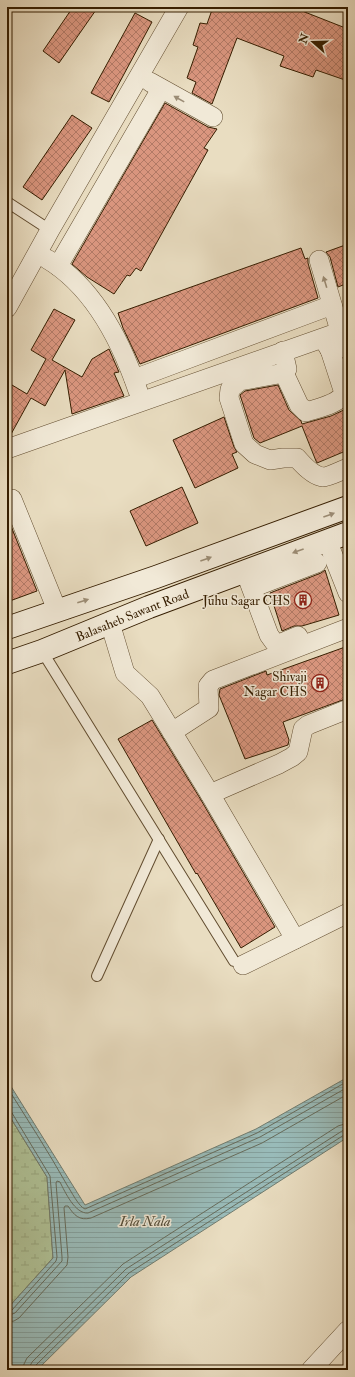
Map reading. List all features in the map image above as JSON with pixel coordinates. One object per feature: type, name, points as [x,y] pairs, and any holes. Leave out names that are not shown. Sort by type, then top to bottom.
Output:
[{"type":"main road","name":"Balasaheb Sawant Road","points":[[7,628],[156,577],[348,508]]},
{"type":"main road","name":"Balasaheb Sawant Road","points":[[7,663],[42,651],[110,623],[331,553],[348,533]]},
{"type":"street","points":[[7,308],[50,230],[179,7]]},
{"type":"street","points":[[139,76],[213,117]]},
{"type":"street","points":[[58,266],[161,89]]},
{"type":"street","points":[[50,230],[71,243]]},
{"type":"street","points":[[37,253],[58,266],[92,299],[122,350],[134,379],[141,402]]},
{"type":"street","points":[[7,449],[283,351],[326,344],[345,335],[332,305],[319,260]]},
{"type":"street","points":[[134,379],[332,305]]},
{"type":"street","points":[[284,373],[299,404],[306,412],[338,401],[344,393],[326,344]]},
{"type":"street","points":[[283,351],[287,369],[284,373]]},
{"type":"street","points":[[182,361],[190,384]]},
{"type":"street","points":[[284,373],[240,381],[230,389],[229,398],[244,444],[255,454],[270,460],[297,458],[306,468],[323,477],[348,468]]},
{"type":"street","points":[[12,498],[57,610]]},
{"type":"street","points":[[331,553],[348,593]]},
{"type":"street","points":[[248,580],[269,635],[274,642],[279,644],[345,624]]},
{"type":"street","points":[[110,623],[126,674],[150,696],[210,794],[295,939]]},
{"type":"street","points":[[172,732],[209,708],[208,686],[213,680],[345,624]]},
{"type":"street","points":[[210,794],[292,757],[298,752],[304,729],[308,725],[348,709]]},
{"type":"street","points":[[238,963],[295,939],[348,913]]},
{"type":"street","points":[[311,1370],[348,1330]]},
{"type":"lane","points":[[7,202],[50,230]]},
{"type":"lane","points":[[42,651],[238,963]]},
{"type":"lane","points":[[97,976],[159,839]]},
{"type":"green space","points":[[7,1112],[47,1177],[53,1258],[7,1309]]},
{"type":"water","name":"Irla Nala","points":[[348,1077],[348,1137],[131,1277],[37,1370],[7,1370],[7,1309],[53,1258],[47,1177],[7,1112],[7,1080],[85,1205],[256,1129]]},
{"type":"building","points":[[73,7],[98,7],[59,63],[43,51]]},
{"type":"building","points":[[213,7],[292,7],[348,29],[348,81],[316,70],[313,77],[280,66],[284,56],[237,38],[212,104],[192,93],[196,82],[187,78],[198,47],[193,45],[200,23],[207,24]]},
{"type":"building","points":[[135,13],[152,22],[109,102],[91,93]]},
{"type":"building","points":[[165,103],[208,127],[217,129],[204,148],[208,150],[141,271],[136,268],[130,276],[127,275],[114,294],[87,277],[72,264]]},
{"type":"building","points":[[72,115],[92,128],[42,200],[23,187]]},
{"type":"building","points":[[348,244],[348,283],[338,287],[330,257],[326,252]]},
{"type":"building","points":[[301,248],[305,259],[308,258],[308,263],[318,298],[140,364],[123,328],[118,313]]},
{"type":"building","points":[[54,309],[75,320],[52,360],[82,377],[92,359],[109,349],[119,372],[114,373],[124,396],[72,414],[65,370],[45,406],[31,398],[10,436],[7,437],[7,393],[12,385],[27,394],[46,359],[31,350]]},
{"type":"building","points":[[278,385],[289,410],[301,421],[302,424],[331,416],[348,408],[348,450],[317,463],[302,426],[260,443],[254,438],[240,395],[245,391]]},
{"type":"building","points":[[224,417],[237,452],[232,454],[238,468],[195,488],[173,440]]},
{"type":"building","points":[[182,487],[198,523],[146,546],[130,511]]},
{"type":"building","points":[[7,516],[37,591],[7,602]]},
{"type":"building","name":"Juhu Sagar CHS","points":[[325,570],[339,615],[302,626],[294,626],[282,631],[270,593],[321,573]]},
{"type":"building","points":[[348,646],[348,698],[283,722],[289,740],[288,745],[245,759],[219,695],[220,689],[266,671],[267,675]]},
{"type":"building","points":[[152,720],[201,800],[275,927],[241,948],[197,873],[196,874],[118,739]]},
{"type":"place","name":"Juhu Sagar CHS","points":[[303,600]]},
{"type":"place","name":"Shivaji Nagar CHS","points":[[320,683]]}]
